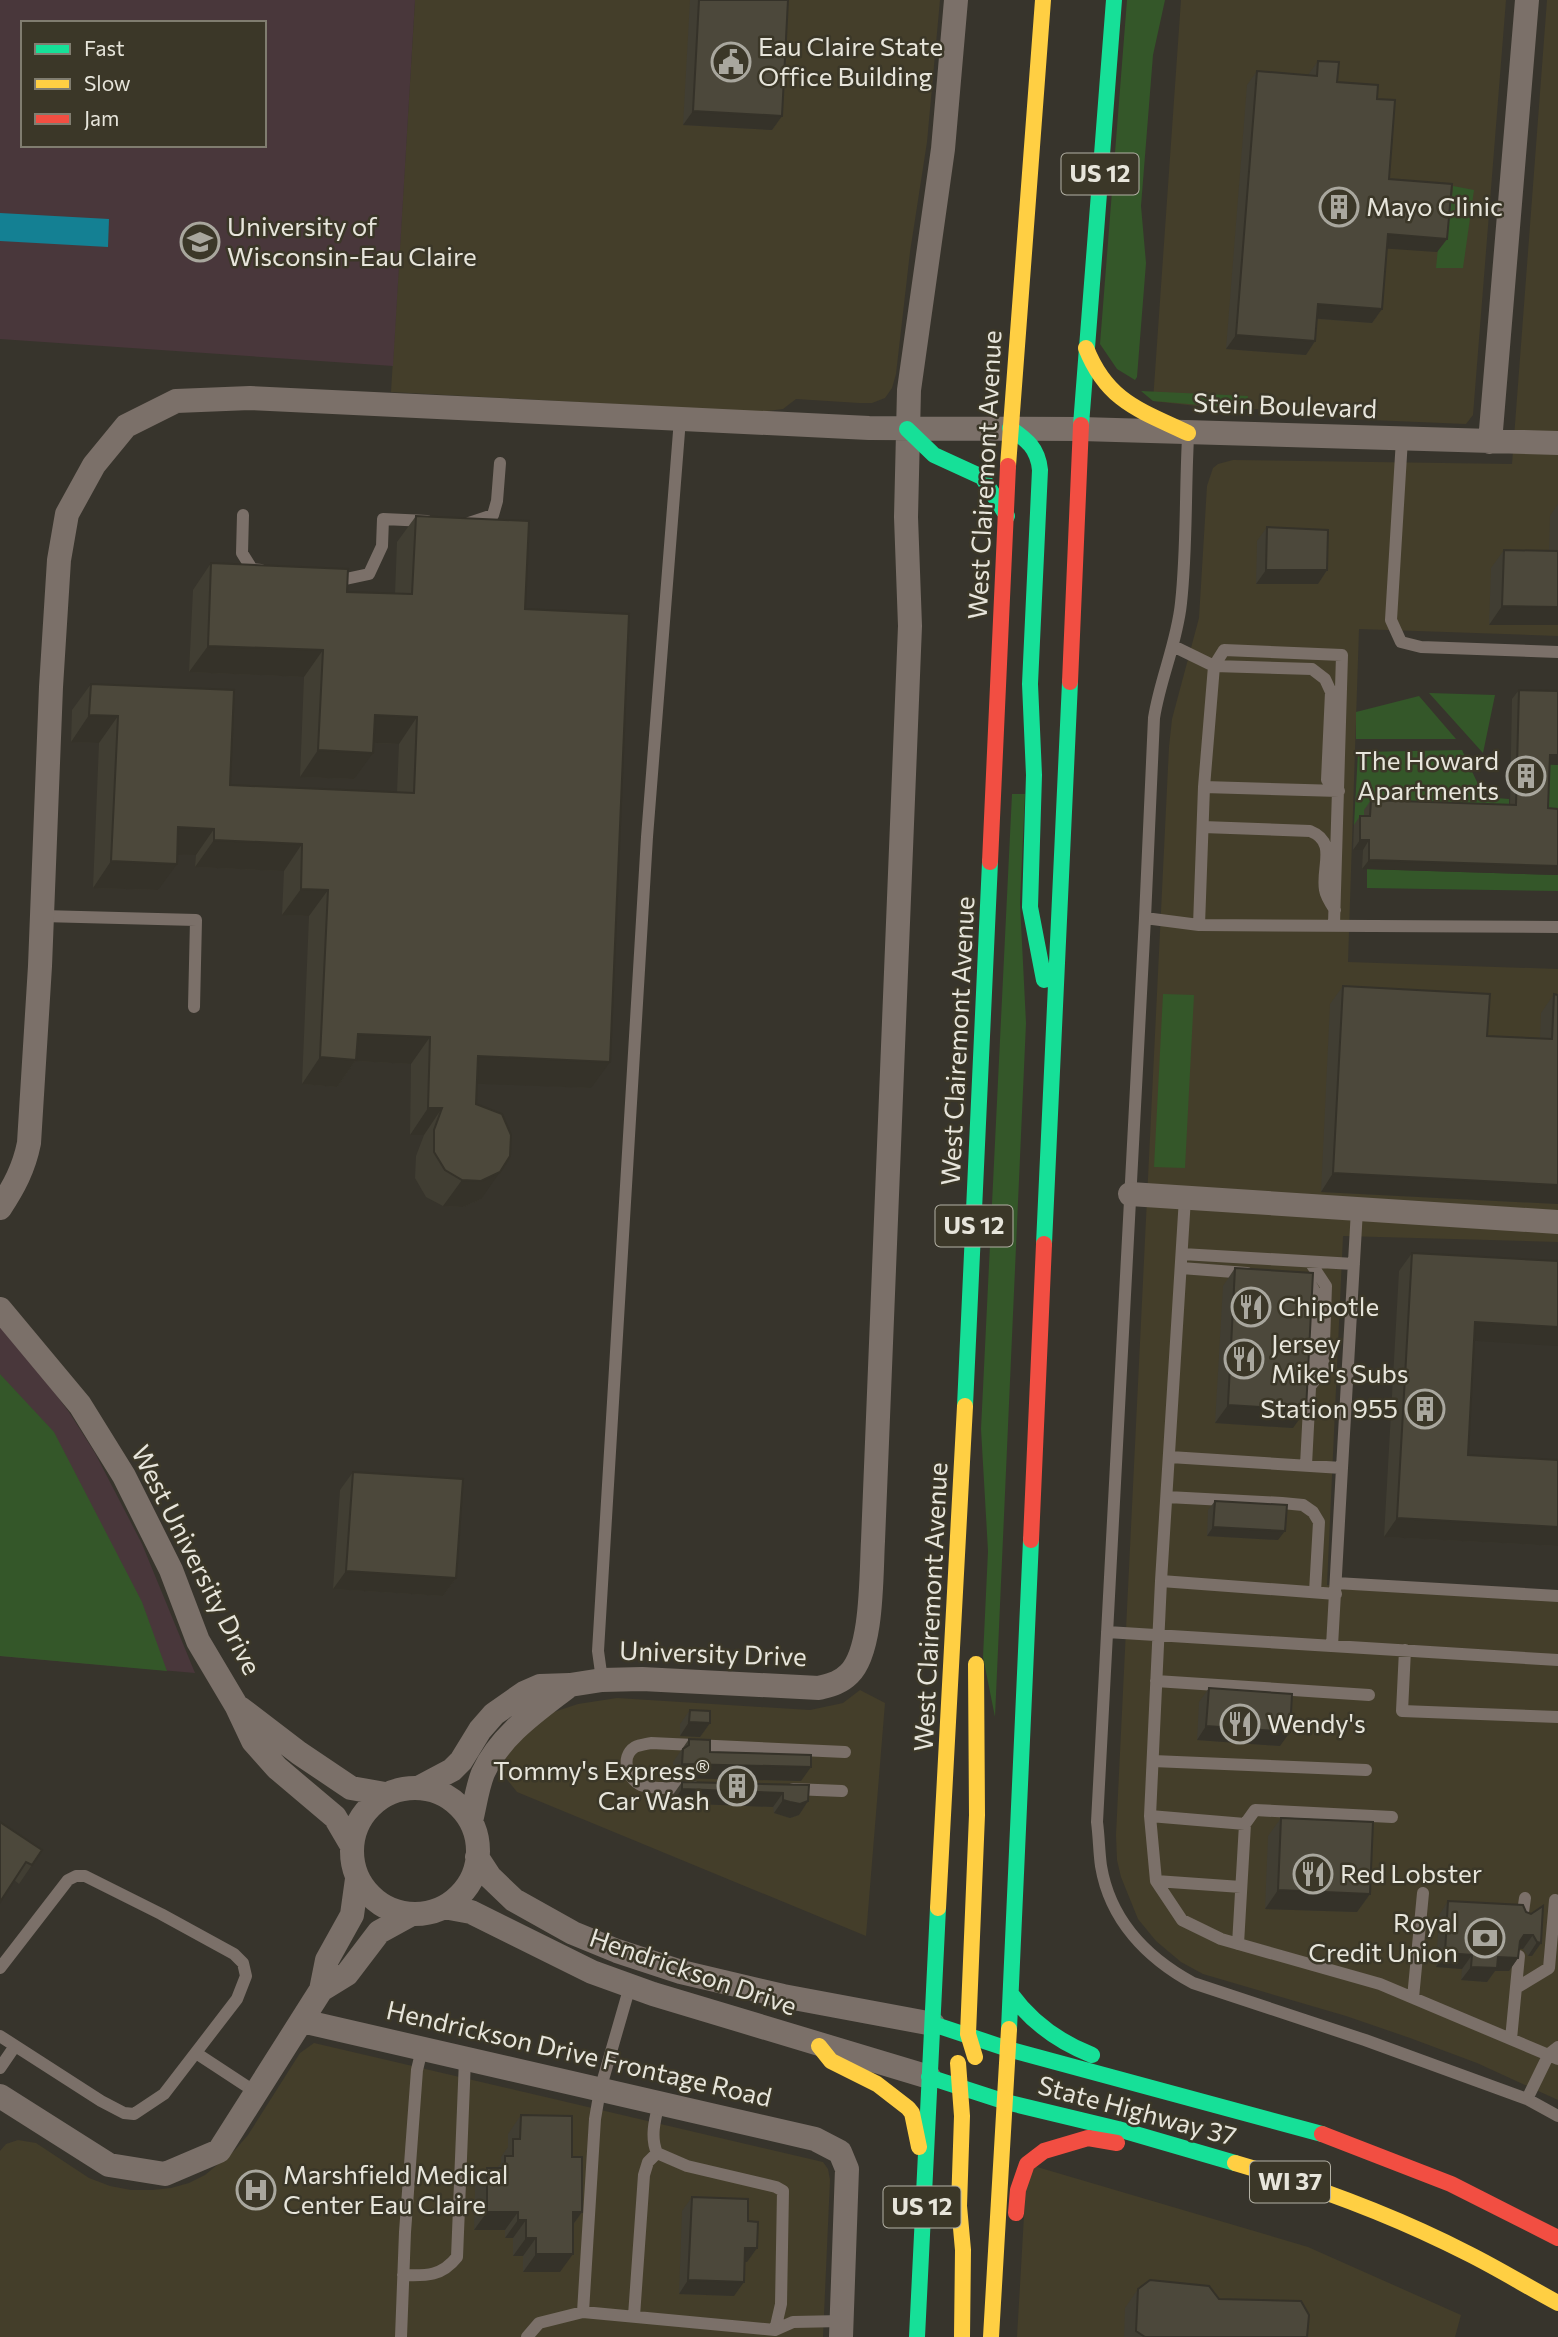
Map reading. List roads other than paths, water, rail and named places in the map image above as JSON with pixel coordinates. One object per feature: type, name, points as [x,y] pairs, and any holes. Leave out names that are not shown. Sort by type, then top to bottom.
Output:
[{"type":"main road","name":"West Clairemont Avenue","points":[[917,2337],[923,2171],[963,1453],[1010,428],[1043,0]]},
{"type":"main road","name":"US 12","points":[[991,2337],[1006,2102],[1081,429],[1114,0]]},
{"type":"main road","points":[[1086,348],[1096,370],[1110,389],[1188,433]]},
{"type":"main road","points":[[1010,428],[1035,446],[1039,457],[1030,684],[1034,775],[1030,907],[1055,1030]]},
{"type":"main road","points":[[906,429],[934,455],[982,477],[1007,516]]},
{"type":"main road","points":[[963,1453],[974,1516]]},
{"type":"main road","points":[[977,1642],[977,1815],[968,2034],[973,2054],[985,2076],[1006,2102]]},
{"type":"main road","points":[[1011,1994],[1021,2010],[1032,2019],[1057,2038],[1083,2051],[1241,2099],[1263,2118]]},
{"type":"main road","points":[[933,2024],[952,2046],[958,2064],[962,2116],[959,2206],[963,2250],[962,2337]]},
{"type":"main road","name":"State Highway 37","points":[[933,2024],[1008,2049],[1316,2132],[1451,2185],[1558,2238]]},
{"type":"main road","points":[[819,2046],[831,2061],[877,2084],[908,2108],[916,2127],[923,2171]]},
{"type":"main road","name":"State Highway 37","points":[[929,2077],[1006,2102],[1118,2129],[1252,2168],[1415,2228],[1558,2303]]},
{"type":"main road","points":[[1015,2230],[1018,2190],[1027,2164],[1044,2151],[1088,2138],[1218,2159]]},
{"type":"street","points":[[906,429],[910,375],[943,149],[956,0]]},
{"type":"street","points":[[1490,442],[1527,0]]},
{"type":"street","name":"Stein Boulevard","points":[[0,1208],[25,1163],[29,1143],[59,561],[67,514],[94,465],[125,426],[176,401],[250,398],[906,429],[1081,429],[1558,443]]},
{"type":"street","name":"University Drive","points":[[420,1787],[452,1770],[461,1761],[480,1730],[508,1703],[540,1686],[642,1679],[819,1688],[838,1682],[850,1673],[859,1660],[866,1637],[874,1527],[910,626],[906,429]]},
{"type":"street","points":[[1130,1194],[1558,1222]]},
{"type":"street","name":"West University Drive","points":[[0,1309],[80,1405],[124,1476],[171,1570],[198,1641],[254,1741],[277,1768],[335,1817],[352,1846]]},
{"type":"street","name":"University Drive","points":[[471,1821],[483,1774],[495,1753],[524,1720],[570,1685]]},
{"type":"street","name":"West University Drive","points":[[236,1705],[299,1754],[351,1788],[385,1794]]},
{"type":"street","points":[[2,2102],[108,2165],[165,2174],[219,2151],[321,1990],[327,1960],[352,1915],[356,1879],[352,1846],[358,1824],[370,1807],[385,1794],[420,1787],[441,1794],[458,1806],[471,1821],[477,1857],[473,1877],[460,1894],[444,1907],[429,1913],[410,1915],[379,1932],[347,1974],[321,1990]]},
{"type":"street","name":"Hendrickson Drive","points":[[477,1857],[490,1877],[514,1900],[573,1933],[617,1951],[681,1972],[783,1996],[933,2024]]},
{"type":"street","points":[[356,1879],[371,1897],[391,1909],[410,1915]]},
{"type":"street","name":"Hendrickson Drive","points":[[444,1907],[471,1912],[592,1972],[630,1986],[819,2046],[929,2077]]},
{"type":"street","name":"Hendrickson Drive Frontage Road","points":[[302,2021],[815,2139],[840,2152],[847,2169],[841,2329]]},
{"type":"lane","points":[[602,1680],[599,1637],[646,864],[680,419]]},
{"type":"lane","points":[[1188,433],[1181,604],[1154,718],[1097,1822],[1101,1867],[1109,1895],[1120,1918],[1134,1938],[1171,1971],[1221,1993],[1365,2040],[1527,2099],[1558,2116]]},
{"type":"lane","points":[[1402,439],[1391,620],[1401,642],[1421,647],[1558,652]]},
{"type":"lane","points":[[461,522],[474,523],[493,515],[500,463]]},
{"type":"lane","points":[[243,515],[242,552],[252,569],[277,572]]},
{"type":"lane","points":[[315,577],[341,580],[369,574],[382,546],[383,519],[435,521]]},
{"type":"lane","points":[[1173,646],[1214,666],[1312,668],[1325,679],[1331,692],[1327,780],[1339,791]]},
{"type":"lane","points":[[1199,925],[1204,787],[1214,666],[1224,650],[1342,655],[1334,925]]},
{"type":"lane","points":[[1204,787],[1339,791]]},
{"type":"lane","points":[[1203,827],[1310,831],[1321,835],[1326,844],[1325,891],[1335,911]]},
{"type":"lane","points":[[41,916],[196,920],[194,1007]]},
{"type":"lane","points":[[1145,918],[1199,925],[1558,927]]},
{"type":"lane","points":[[1185,1198],[1161,1581],[1150,1816],[1156,1881],[1182,1920],[1221,1939],[1380,1984],[1511,2039],[1555,2054],[1527,2099]]},
{"type":"lane","points":[[1332,1646],[1356,1210]]},
{"type":"lane","points":[[1182,1254],[1354,1264]]},
{"type":"lane","points":[[1310,1262],[1326,1286],[1323,1370],[1311,1385]]},
{"type":"lane","points":[[1181,1268],[1259,1275]]},
{"type":"lane","points":[[1296,1279],[1308,1280],[1315,1292],[1306,1465]]},
{"type":"lane","points":[[1170,1457],[1342,1468]]},
{"type":"lane","points":[[1167,1497],[1303,1505],[1313,1512],[1319,1522],[1315,1592]]},
{"type":"lane","points":[[1161,1581],[1315,1592],[1336,1588],[1558,1596]]},
{"type":"lane","points":[[1107,1632],[1558,1660]]},
{"type":"lane","points":[[1405,1650],[1402,1711],[1558,1717]]},
{"type":"lane","points":[[1156,1681],[1369,1695]]},
{"type":"lane","points":[[711,1788],[642,1786],[630,1776],[626,1768],[627,1756],[635,1747],[651,1743],[845,1752]]},
{"type":"lane","points":[[1153,1761],[1366,1770]]},
{"type":"lane","points":[[775,1789],[842,1791]]},
{"type":"lane","points":[[1238,1944],[1245,1824],[1255,1810],[1392,1817]]},
{"type":"lane","points":[[1150,1816],[1245,1824]]},
{"type":"lane","points":[[0,1968],[68,1880],[85,1876],[234,1954],[243,1962],[246,1976],[237,1998],[164,2094],[134,2114],[124,2113],[101,2101],[0,2036]]},
{"type":"lane","points":[[1156,1881],[1241,1887]]},
{"type":"lane","points":[[1413,1998],[1423,1893]]},
{"type":"lane","points":[[1522,1919],[1525,1898]]},
{"type":"lane","points":[[1516,1988],[1549,1968],[1555,1900]]},
{"type":"lane","points":[[1511,2039],[1519,1956]]},
{"type":"lane","points":[[583,2312],[592,2145],[600,2090],[630,1986]]},
{"type":"lane","points":[[0,2068],[15,2046]]},
{"type":"lane","points":[[401,2337],[417,2070],[422,2049]]},
{"type":"lane","points":[[196,2053],[257,2092]]},
{"type":"lane","points":[[403,2275],[431,2276],[446,2269],[457,2256],[465,2059]]},
{"type":"lane","points":[[659,2103],[653,2126],[657,2153],[687,2166],[776,2187],[783,2191],[778,2333]]},
{"type":"lane","points":[[634,2316],[645,2175],[648,2162],[657,2153]]},
{"type":"lane","points":[[527,2337],[540,2323],[583,2312],[778,2333],[793,2322],[841,2329]]},
{"type":"water","points":[[0,213],[109,219],[108,247],[0,241]]},
{"type":"place","name":"Eau Claire State Office Building","points":[[731,62]]},
{"type":"place","name":"Mayo Clinic","points":[[1339,207]]},
{"type":"place","name":"University of Wisconsin-Eau Claire","points":[[200,242]]},
{"type":"place","name":"The Howard Apartments","points":[[1526,776]]},
{"type":"place","name":"Chipotle","points":[[1251,1307]]},
{"type":"place","name":"Jersey Mike's Subs","points":[[1244,1359]]},
{"type":"place","name":"Station 955","points":[[1425,1409]]},
{"type":"place","name":"Wendy's","points":[[1240,1724]]},
{"type":"place","name":"Tommy's Express® Car Wash","points":[[737,1786]]},
{"type":"place","name":"Red Lobster","points":[[1313,1874]]},
{"type":"place","name":"Royal Credit Union","points":[[1485,1938]]},
{"type":"place","name":"Marshfield Medical Center Eau Claire","points":[[256,2190]]}]
